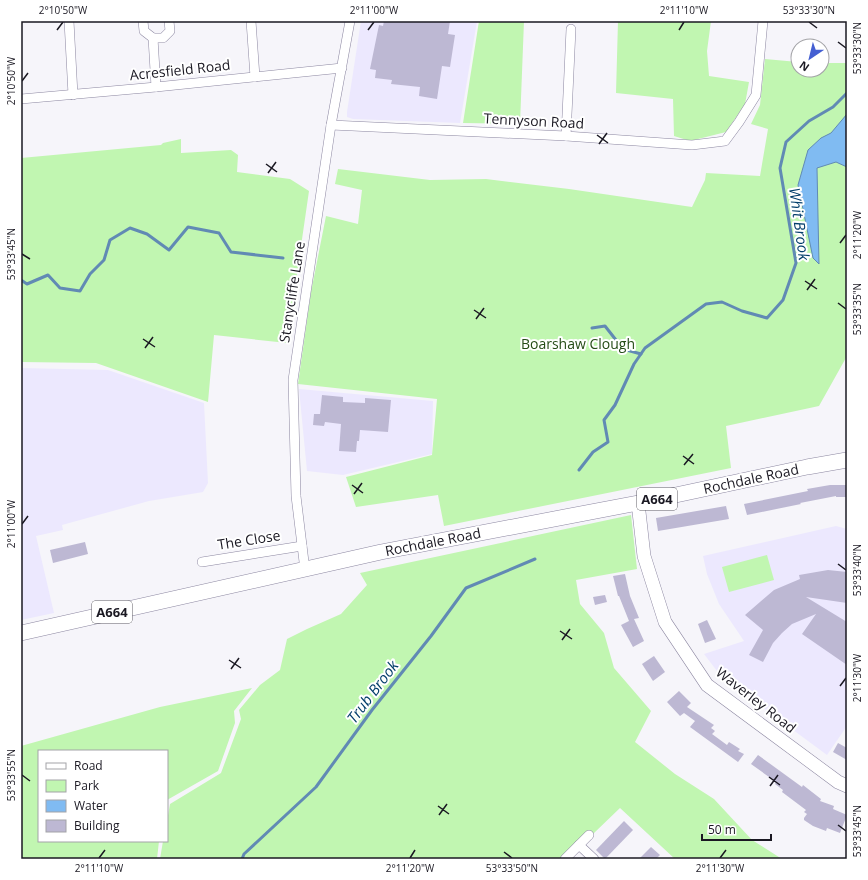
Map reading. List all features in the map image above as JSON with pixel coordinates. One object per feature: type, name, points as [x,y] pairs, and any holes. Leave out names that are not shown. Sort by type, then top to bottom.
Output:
[{"type":"main road","name":"Rochdale Road","points":[[21,634],[203,591],[305,570],[381,552],[638,503],[807,467],[847,460]]},
{"type":"street","points":[[69,21],[73,95]]},
{"type":"street","points":[[143,21],[144,31],[153,38],[163,38],[170,31],[169,21]]},
{"type":"street","points":[[251,21],[254,77]]},
{"type":"street","name":"Stanycliffe Lane","points":[[305,570],[296,496],[293,380],[331,125],[350,21]]},
{"type":"street","name":"Tennyson Road","points":[[331,125],[566,136],[692,145],[725,141],[756,95],[762,21]]},
{"type":"street","points":[[566,136],[571,29]]},
{"type":"street","points":[[153,38],[156,88]]},
{"type":"street","name":"Acresfield Road","points":[[21,99],[156,88],[342,68]]},
{"type":"street","name":"Waverley Road","points":[[638,503],[644,556],[665,622],[707,685],[838,782],[847,786]]},
{"type":"street","name":"The Close","points":[[202,562],[302,546]]},
{"type":"street","points":[[565,859],[589,835]]},
{"type":"street","points":[[579,845],[594,859]]},
{"type":"shaded area","points":[[361,21],[477,21],[460,123],[353,119],[347,117]]},
{"type":"shaded area","points":[[21,368],[108,370],[204,403],[208,483],[203,492],[149,501],[62,525],[63,530],[36,536],[54,613],[21,620]]},
{"type":"shaded area","points":[[299,389],[433,401],[432,454],[343,475],[307,471]]},
{"type":"shaded area","points":[[836,526],[847,529],[847,726],[827,755],[735,687],[717,671],[704,654],[744,641],[719,604],[707,574],[703,556]]},
{"type":"green space","points":[[479,21],[524,21],[520,124],[463,123]]},
{"type":"green space","points":[[618,21],[711,21],[707,51],[709,76],[749,82],[745,104],[726,132],[690,141],[674,136],[673,99],[616,93]]},
{"type":"green space","name":"Boarshaw Clough","points":[[765,59],[790,61],[790,78],[830,78],[830,63],[847,63],[847,356],[819,406],[726,426],[731,468],[444,526],[438,495],[356,507],[346,477],[432,455],[437,399],[298,384],[311,292],[326,216],[358,224],[362,190],[335,184],[338,169],[430,180],[486,179],[569,189],[692,207],[705,180],[706,173],[760,176],[768,129],[751,124],[760,105]]},
{"type":"green space","points":[[181,139],[181,153],[231,150],[238,155],[237,172],[290,179],[309,191],[287,343],[214,335],[208,402],[96,363],[21,362],[21,158],[161,145],[163,143]]},
{"type":"green space","points":[[631,515],[637,569],[576,580],[580,604],[604,633],[614,668],[651,711],[635,742],[675,774],[714,799],[752,840],[782,859],[675,859],[620,808],[567,859],[160,859],[163,842],[168,842],[168,815],[170,804],[221,773],[241,719],[239,710],[260,685],[280,670],[287,639],[341,614],[367,585],[360,573]]},
{"type":"green space","points":[[767,555],[774,580],[729,592],[722,567]]},
{"type":"green space","points":[[252,688],[234,711],[235,723],[218,771],[168,799],[168,750],[38,750],[38,842],[159,842],[157,859],[21,859],[21,746],[160,707]]},
{"type":"water","points":[[847,114],[847,167],[836,162],[817,168],[819,264],[813,258],[798,185],[808,150],[821,138],[831,133]]},
{"type":"building","points":[[384,21],[450,21],[448,34],[455,35],[450,67],[442,66],[437,99],[419,96],[420,87],[391,84],[392,80],[375,78],[376,70],[370,69],[379,25],[383,26]]},
{"type":"building","points":[[322,395],[343,397],[343,402],[365,403],[365,398],[391,400],[388,432],[360,430],[356,452],[339,451],[341,424],[325,422],[324,426],[313,425],[314,414],[320,414]]},
{"type":"building","points":[[830,485],[847,485],[847,497],[836,496],[747,515],[744,504]]},
{"type":"building","points":[[726,506],[729,519],[658,531],[656,518]]},
{"type":"building","points":[[85,542],[88,554],[53,563],[50,550]]},
{"type":"building","points":[[828,570],[847,572],[847,603],[806,597],[847,622],[847,665],[802,634],[816,614],[792,624],[782,633],[773,643],[763,662],[749,655],[763,630],[745,615],[774,590],[800,579],[799,575]]},
{"type":"building","points":[[625,574],[630,596],[639,618],[634,619],[644,641],[633,647],[621,625],[629,621],[618,596],[613,576]]},
{"type":"building","points":[[605,595],[607,602],[595,605],[593,597]]},
{"type":"building","points":[[707,620],[716,639],[705,643],[698,624]]},
{"type":"building","points":[[654,656],[665,672],[653,681],[642,664]]},
{"type":"building","points":[[679,691],[691,703],[687,707],[714,725],[711,728],[715,731],[712,734],[727,745],[729,742],[740,749],[738,751],[744,754],[738,762],[690,727],[695,721],[684,713],[680,716],[667,702]]},
{"type":"building","points":[[838,743],[847,748],[847,760],[833,752]]},
{"type":"building","points":[[758,755],[802,787],[803,785],[821,799],[820,801],[834,806],[833,809],[847,815],[840,833],[827,828],[826,831],[813,826],[804,820],[807,814],[804,812],[806,810],[782,792],[783,790],[775,784],[776,782],[751,764]]},
{"type":"building","points":[[624,821],[633,830],[605,859],[596,850]]},
{"type":"building","points":[[651,847],[660,855],[656,859],[639,859]]},
{"type":"waterway","name":"Whit Brook","points":[[579,470],[593,452],[608,442],[604,420],[615,405],[634,364],[645,348],[706,304],[722,302],[742,311],[767,318],[783,300],[796,263],[780,168],[786,142],[809,121],[833,107],[847,93]]},
{"type":"waterway","name":"Whit Brook","points":[[21,280],[27,284],[48,275],[60,288],[80,291],[90,274],[104,260],[110,240],[130,228],[147,234],[169,250],[188,227],[219,233],[231,252],[283,258]]},
{"type":"waterway","name":"Whit Brook","points":[[592,328],[605,326],[623,349],[641,354]]},
{"type":"waterway","name":"Trub Brook","points":[[242,859],[244,854],[316,787],[372,710],[431,636],[466,588],[535,559]]}]
